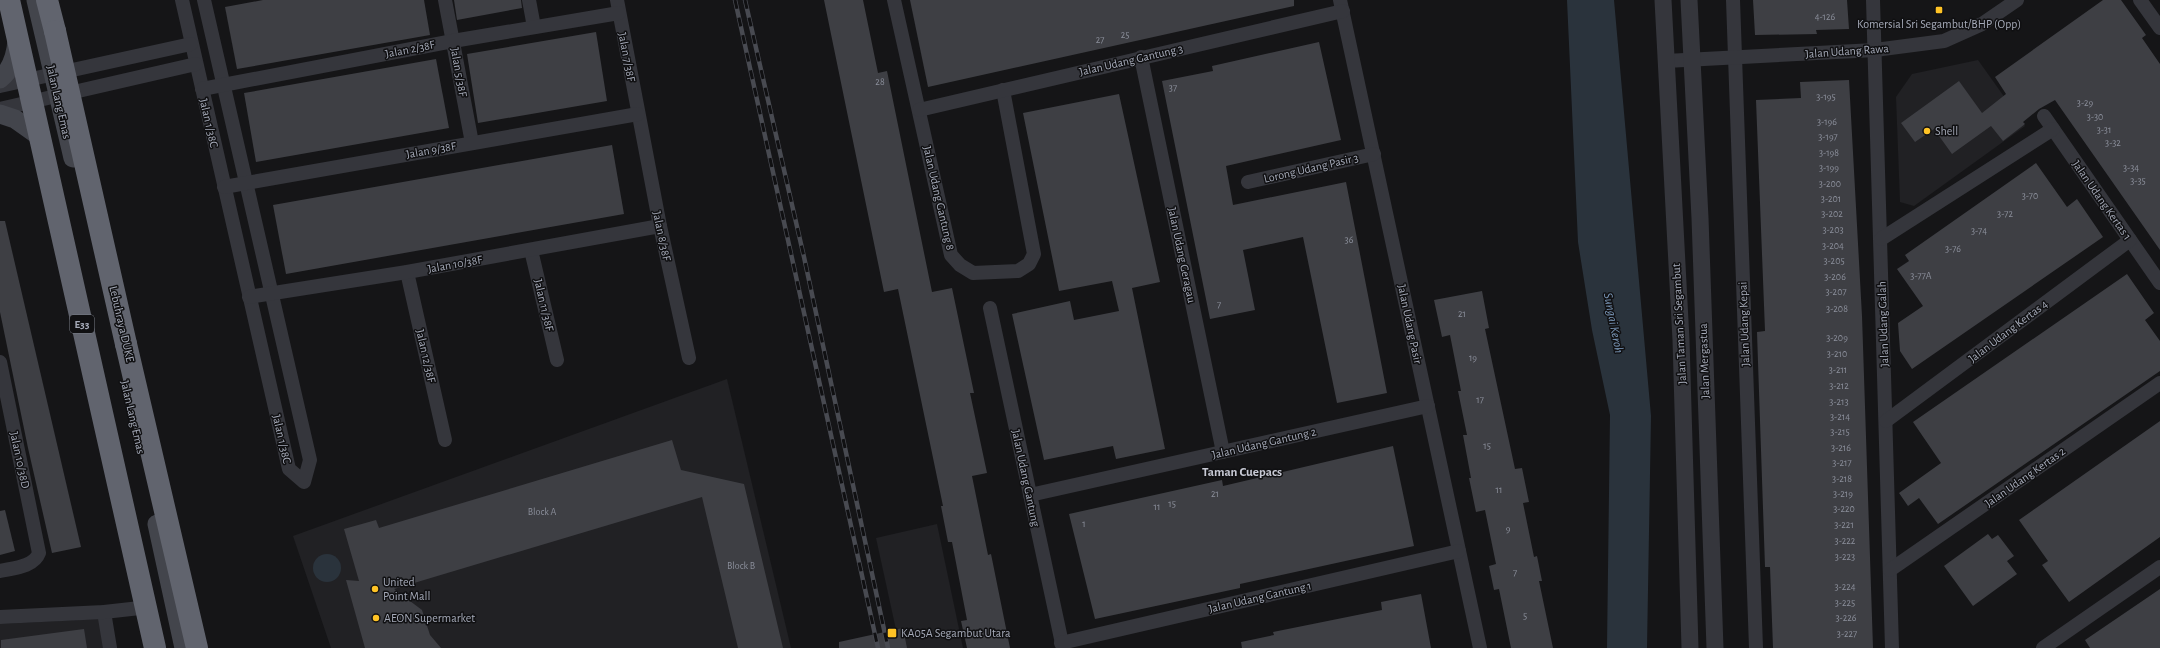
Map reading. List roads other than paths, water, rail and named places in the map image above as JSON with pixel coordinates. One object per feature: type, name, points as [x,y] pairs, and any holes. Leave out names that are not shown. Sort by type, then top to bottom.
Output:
[{"type":"highway","name":"E33","points":[[8,0],[155,648]]},
{"type":"highway","name":"Lebuhraya DUKE","points":[[47,0],[197,648]]},
{"type":"main road","points":[[8,0],[32,102],[149,648]]},
{"type":"main road","name":"Jalan Lang Emas","points":[[36,0],[139,440],[184,648]]},
{"type":"main road","points":[[0,79],[12,65],[16,52],[17,38]]},
{"type":"main road","points":[[0,114],[15,119],[39,136]]},
{"type":"street","points":[[182,2],[198,0]]},
{"type":"street","name":"Jalan 1/38C","points":[[182,2],[289,469],[304,482],[310,460],[270,292],[204,0]]},
{"type":"street","name":"Jalan 5/38F","points":[[445,0],[472,143]]},
{"type":"street","points":[[529,0],[534,27]]},
{"type":"street","name":"Jalan Udang Gantung 8","points":[[894,0],[951,255],[960,265],[973,273],[1018,271],[1029,264],[1034,254],[1003,90]]},
{"type":"street","name":"Jalan Taman Sri Segambut","points":[[1664,0],[1681,340],[1690,648]]},
{"type":"street","points":[[1689,0],[1692,59]]},
{"type":"street","name":"Jalan Udang Kepai","points":[[1733,0],[1756,648]]},
{"type":"street","name":"Jalan Udang Galah","points":[[1873,0],[1892,648]]},
{"type":"street","name":"Jalan Udang Rawa","points":[[1666,61],[1875,50],[1944,41],[1982,24],[2017,0]]},
{"type":"street","points":[[2140,0],[2160,28]]},
{"type":"street","name":"Jalan Udang Gantung 3","points":[[919,110],[1141,57],[1342,6]]},
{"type":"street","name":"Jalan Udang Pasir","points":[[1342,6],[1480,648]]},
{"type":"street","name":"Jalan 2/38F","points":[[202,89],[453,40],[534,27],[618,7]]},
{"type":"street","name":"Jalan 7/38F","points":[[618,7],[638,114]]},
{"type":"street","points":[[0,86],[26,79],[191,44]]},
{"type":"street","name":"Jalan Udang Geragau","points":[[1141,57],[1223,452]]},
{"type":"street","name":"Jalan Mergastua","points":[[1692,59],[1700,218],[1708,504],[1714,648]]},
{"type":"street","points":[[0,109],[196,64]]},
{"type":"street","name":"Jalan 9/38F","points":[[224,186],[638,114]]},
{"type":"street","name":"Jalan 8/38F","points":[[638,114],[660,226],[689,358]]},
{"type":"street","name":"Jalan Udang Kertas 1","points":[[2044,116],[2160,283]]},
{"type":"street","points":[[1880,239],[1962,189],[2053,129]]},
{"type":"street","name":"Lorong Udang Pasir 3","points":[[1248,182],[1374,154]]},
{"type":"street","name":"Jalan 10/38F","points":[[249,297],[270,292],[407,272],[660,226]]},
{"type":"street","name":"Jalan Udang Kertas 4","points":[[1886,421],[2130,240]]},
{"type":"street","name":"Jalan 11/38F","points":[[531,250],[557,360]]},
{"type":"street","name":"Jalan 12/38F","points":[[407,272],[445,440]]},
{"type":"street","name":"Jalan Udang Gantung","points":[[990,308],[1062,645]]},
{"type":"street","name":"Jalan 10/38D","points":[[0,362],[39,547],[37,558],[29,564],[0,571]]},
{"type":"street","name":"Jalan Udang Kertas 2","points":[[1890,570],[2160,383]]},
{"type":"street","name":"Jalan Udang Gantung 2","points":[[1030,495],[1428,406]]},
{"type":"street","name":"Jalan Udang Gantung 1","points":[[1062,645],[1459,551]]},
{"type":"street","points":[[2043,648],[2160,566]]},
{"type":"street","points":[[0,618],[104,612],[140,608]]},
{"type":"street","points":[[104,612],[110,648]]},
{"type":"water","name":"Sungai Keroh","points":[[1567,0],[1614,0],[1651,416],[1647,648],[1607,648],[1610,415],[1592,330],[1578,242]]},
{"type":"water","points":[[327,554],[337,558],[341,568],[337,578],[327,582],[317,578],[313,568],[317,558]]},
{"type":"railway","points":[[735,0],[878,648]]},
{"type":"railway","points":[[745,0],[804,257],[888,648]]},
{"type":"place","name":"Komersial Sri Segambut/BHP (Opp)","points":[[1939,10]]},
{"type":"place","name":"Shell","points":[[1927,131]]},
{"type":"place","name":"United Point Mall","points":[[375,589]]},
{"type":"place","name":"AEON Supermarket","points":[[376,618]]},
{"type":"place","name":"KA05A Segambut Utara","points":[[892,633]]},
{"type":"district","name":"Taman Cuepacs","points":[[1242,472]]}]
